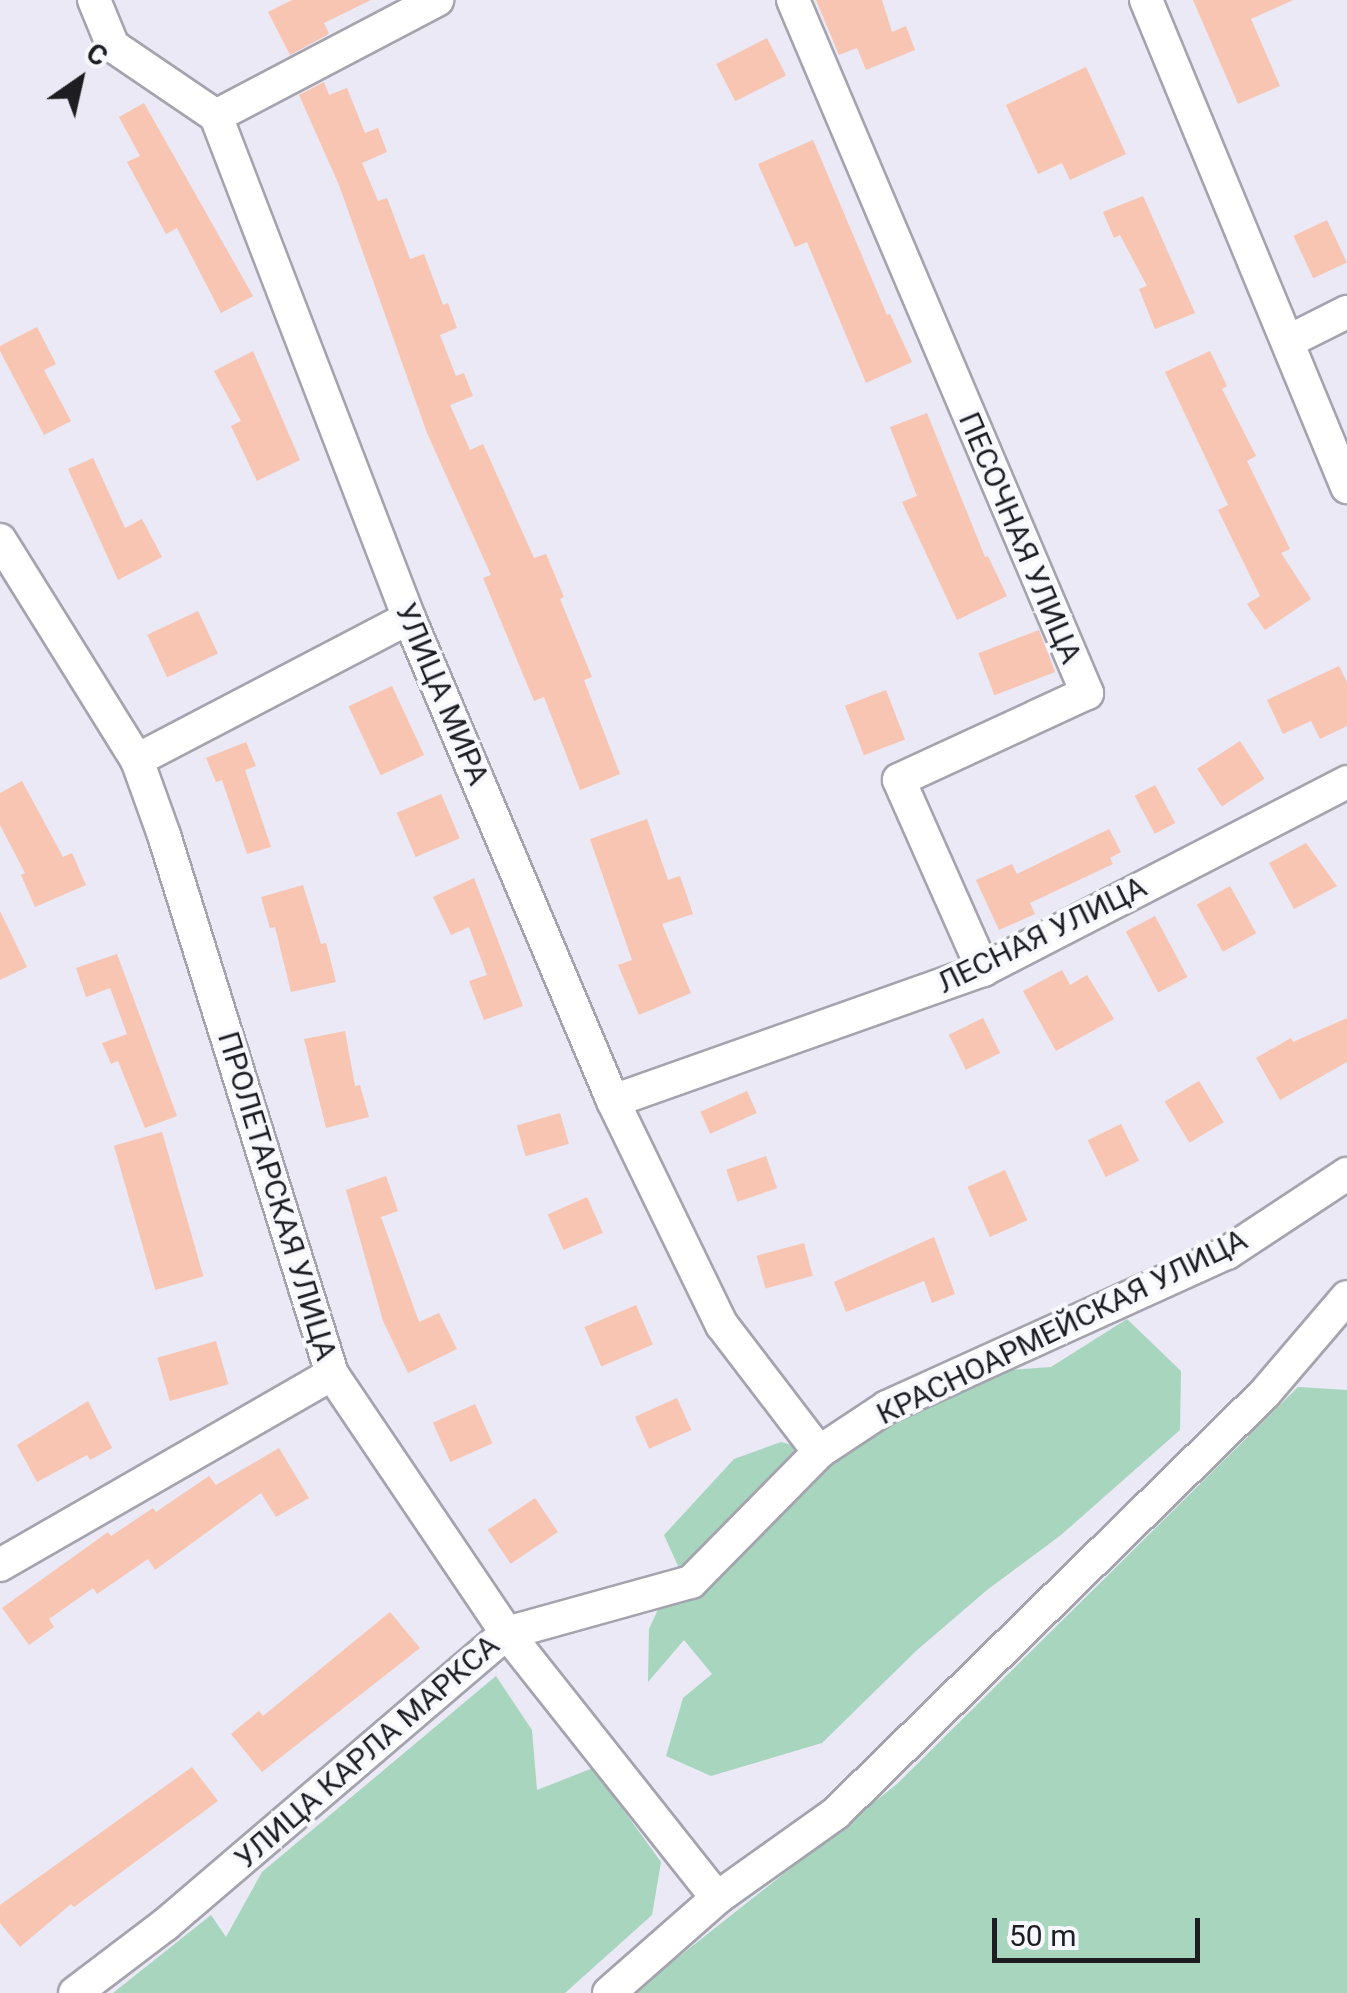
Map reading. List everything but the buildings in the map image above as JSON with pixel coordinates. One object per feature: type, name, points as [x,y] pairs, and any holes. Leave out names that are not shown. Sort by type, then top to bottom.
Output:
[{"type":"street","points":[[94,0],[113,46],[216,116],[437,0]]},
{"type":"street","name":"ПЕСОЧНАЯ УЛИЦА","points":[[793,0],[1087,693],[899,780],[983,970]]},
{"type":"street","points":[[1146,0],[1347,487]]},
{"type":"street","name":"УЛИЦА МИРА","points":[[216,116],[409,618],[612,1101],[722,1325],[819,1452]]},
{"type":"street","points":[[1289,341],[1347,312]]},
{"type":"street","name":"ПРОЛЕТАРСКАЯ УЛИЦА","points":[[0,540],[137,760],[164,835],[332,1374],[507,1632],[718,1898]]},
{"type":"street","points":[[137,760],[409,618]]},
{"type":"street","name":"ЛЕСНАЯ УЛИЦА","points":[[612,1101],[983,970],[1347,782]]},
{"type":"street","name":"КРАСНОАРМЕЙСКАЯ УЛИЦА","points":[[819,1452],[887,1407],[1227,1253],[1347,1174]]},
{"type":"street","points":[[608,1993],[718,1898],[836,1813],[1265,1394],[1347,1297]]},
{"type":"street","points":[[0,1565],[332,1374]]},
{"type":"street","name":"УЛИЦА КАРЛА МАРКСА","points":[[75,1993],[166,1924],[507,1632],[690,1582],[819,1452]]},
{"type":"green space","points":[[1127,1319],[1181,1371],[1180,1430],[1061,1535],[987,1590],[916,1651],[822,1743],[711,1776],[666,1756],[683,1698],[712,1674],[684,1640],[648,1682],[649,1629],[678,1566],[664,1535],[734,1459],[781,1442],[819,1452],[963,1373],[1051,1367]]},
{"type":"green space","points":[[1298,1387],[1347,1390],[1347,1993],[633,1993],[897,1784]]},
{"type":"green space","points":[[496,1676],[532,1730],[537,1790],[593,1768],[661,1862],[652,1915],[565,1993],[113,1993],[211,1915],[226,1937],[262,1872]]}]
